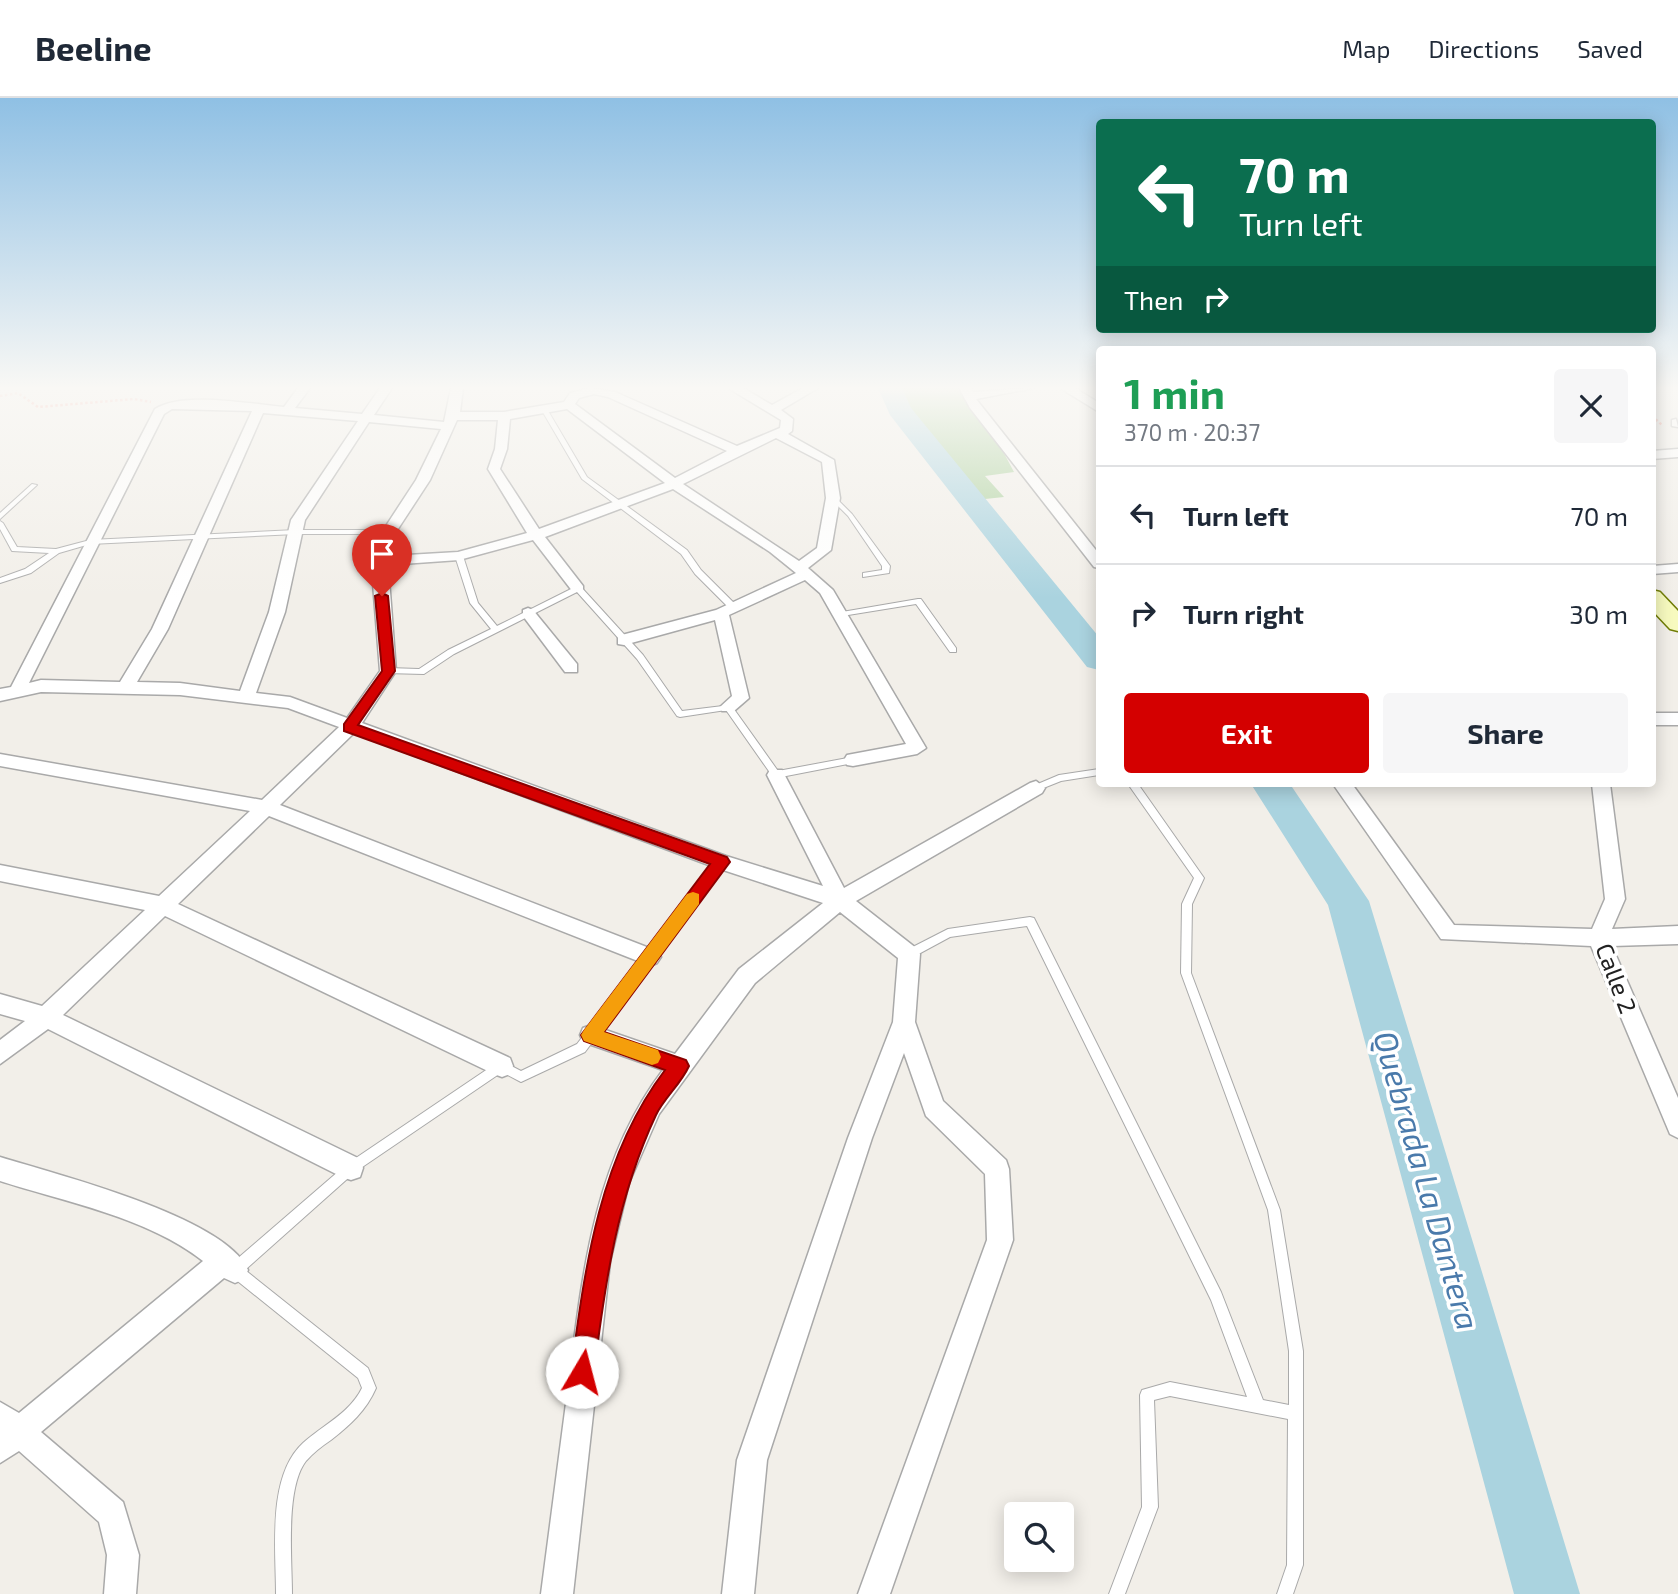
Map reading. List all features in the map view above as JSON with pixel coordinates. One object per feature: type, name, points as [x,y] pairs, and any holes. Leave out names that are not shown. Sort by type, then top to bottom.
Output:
[{"type":"street","points":[[9,693],[135,458]]},
{"type":"street","points":[[125,688],[160,629],[236,458]]},
{"type":"street","points":[[246,697],[277,612],[299,520],[341,458]]},
{"type":"street","points":[[0,1054],[46,1017],[349,727],[388,671],[379,571],[389,532],[423,480],[433,458]]},
{"type":"street","points":[[498,458],[494,469],[519,513],[578,589]]},
{"type":"street","points":[[643,458],[674,484],[775,549],[826,590],[918,748],[853,760]]},
{"type":"street","points":[[382,561],[459,556],[536,535],[674,484],[724,458]]},
{"type":"street","points":[[624,640],[727,610],[802,571],[824,550],[833,498],[828,460],[824,458]]},
{"type":"street","points":[[1015,458],[1096,560]]},
{"type":"street","points":[[1656,570],[1678,568]]},
{"type":"street","points":[[1656,601],[1678,624]]},
{"type":"street","points":[[727,610],[741,698],[728,707]]},
{"type":"street","points":[[528,613],[571,668]]},
{"type":"street","points":[[9,693],[41,686],[180,689],[290,703],[349,727],[722,862],[840,900],[909,954],[904,1022],[860,1138],[752,1460],[738,1594]]},
{"type":"street","points":[[1656,719],[1678,719]]},
{"type":"street","points":[[0,760],[265,807],[650,957]]},
{"type":"street","points":[[776,775],[840,900]]},
{"type":"street","points":[[1344,787],[1448,933],[1598,938],[1678,935]]},
{"type":"street","name":"Calle 2","points":[[1601,787],[1615,899],[1598,938],[1678,1126]]},
{"type":"street","points":[[556,1594],[597,1262],[617,1182],[650,1106],[747,976],[840,900],[1036,788]]},
{"type":"street","points":[[0,873],[162,905],[502,1066]]},
{"type":"street","points":[[0,1004],[46,1017],[351,1168]]},
{"type":"street","points":[[874,1594],[1000,1240],[998,1169],[934,1108],[904,1022]]},
{"type":"street","points":[[591,1035],[680,1066]]},
{"type":"street","points":[[0,1170],[139,1213],[198,1241],[229,1265],[6,1432],[112,1513],[123,1555],[120,1594]]},
{"type":"lane","points":[[572,458],[573,464],[584,478],[684,552],[727,610]]},
{"type":"lane","points":[[0,517],[34,485]]},
{"type":"lane","points":[[833,498],[850,515],[886,566],[886,571],[866,575]]},
{"type":"lane","points":[[0,523],[15,549],[56,551],[90,542],[296,532],[389,532]]},
{"type":"lane","points":[[0,581],[28,571],[56,551]]},
{"type":"lane","points":[[459,556],[474,603],[496,630]]},
{"type":"lane","points":[[388,671],[421,672],[528,613],[578,589],[624,640],[680,713],[728,707],[776,775],[853,760]]},
{"type":"lane","points":[[842,614],[918,601],[953,650]]},
{"type":"lane","points":[[1036,788],[1059,778],[1096,772]]},
{"type":"lane","points":[[1135,787],[1199,878],[1187,904],[1186,973],[1274,1210],[1296,1350],[1295,1565],[1285,1594]]},
{"type":"lane","points":[[284,1594],[288,1481],[300,1457],[364,1403],[369,1388],[363,1373],[229,1265],[351,1168],[502,1066],[521,1077],[581,1048],[722,862]]},
{"type":"lane","points":[[909,954],[948,933],[1030,921],[1216,1297],[1258,1406]]},
{"type":"lane","points":[[1117,1594],[1150,1507],[1147,1395],[1170,1389],[1294,1413]]},
{"type":"green space","points":[[945,458],[1006,458],[1014,472],[985,476],[1004,497],[985,499]]},
{"type":"waterway","name":"Quebrada La Dantera","points":[[937,458],[1096,655]]},
{"type":"waterway","name":"Quebrada La Dantera","points":[[1272,787],[1348,901],[1547,1594]]},
{"type":"slow traffic","points":[[652,1057],[591,1035],[693,899]]},
{"type":"route","points":[[382,596],[388,671],[349,727],[722,862],[591,1035],[680,1066],[650,1106],[617,1182],[597,1262],[582,1372]]}]
